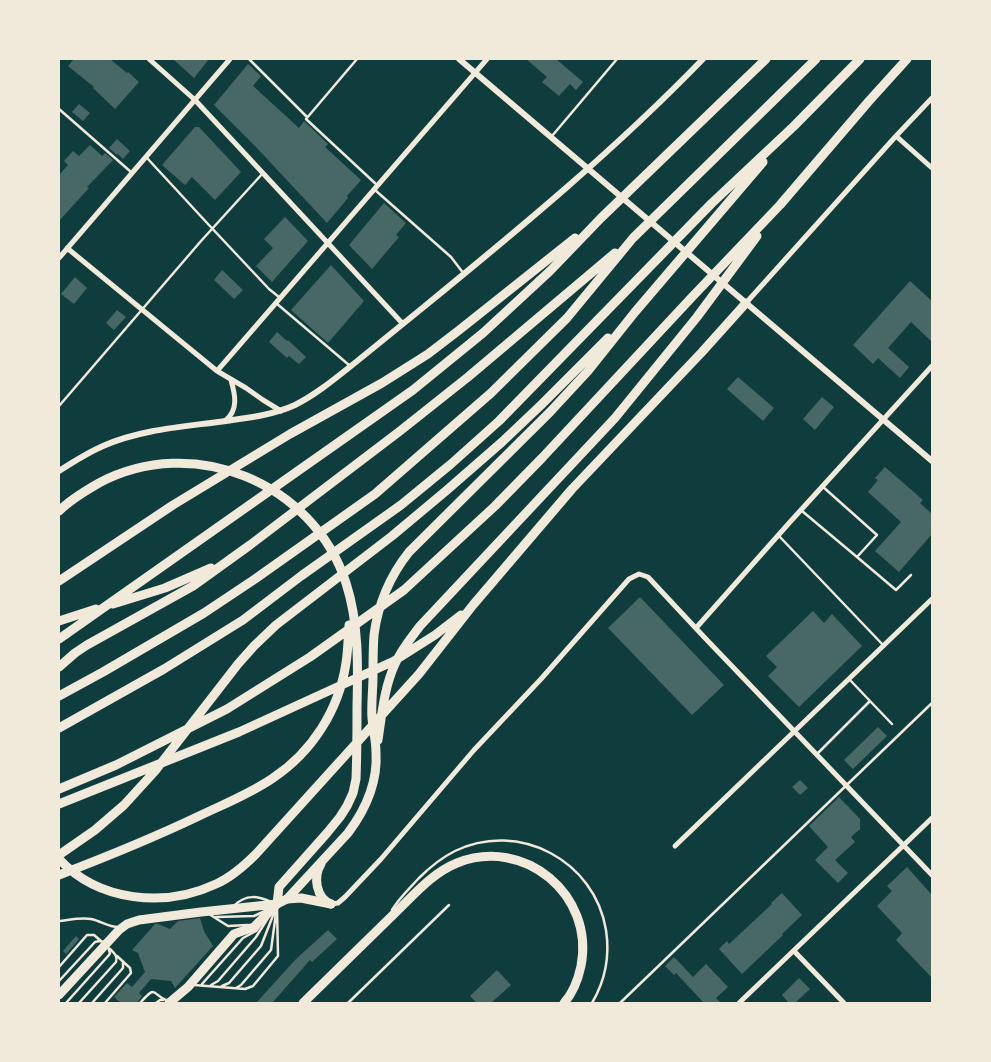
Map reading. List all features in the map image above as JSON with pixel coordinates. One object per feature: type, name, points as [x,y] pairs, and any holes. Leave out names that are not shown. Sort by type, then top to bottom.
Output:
[{"type":"highway","points":[[59,639],[412,390],[483,333],[550,272],[601,218],[766,59]]},
{"type":"highway","points":[[59,667],[74,653],[192,586],[232,559],[468,377],[633,238],[816,59]]},
{"type":"highway","points":[[59,728],[164,669],[243,620],[401,505],[500,421],[712,202],[794,126],[860,59]]},
{"type":"highway","points":[[59,789],[116,765],[227,709],[310,657],[404,590],[516,486],[780,205],[864,106],[907,59]]},
{"type":"highway","points":[[376,755],[372,718],[374,637],[382,600],[396,570],[409,552],[550,412],[588,370],[635,312],[794,126]]},
{"type":"highway","points":[[169,1002],[188,987],[234,934],[254,927],[277,904],[287,899],[357,821],[373,788],[383,703],[390,677],[394,665],[412,636],[615,418],[696,317],[780,205]]},
{"type":"highway","points":[[59,581],[173,505],[290,434],[382,383],[428,354],[601,218]]},
{"type":"highway","points":[[59,696],[204,613],[375,494],[491,393],[566,318],[633,238]]},
{"type":"highway","points":[[59,859],[87,882],[120,895],[135,898],[184,896],[217,884],[232,876],[256,854],[419,674],[473,605],[572,489],[746,304]]},
{"type":"highway","points":[[59,855],[95,830],[124,805],[155,771],[238,664],[276,625],[392,536],[448,490],[541,405],[635,312]]},
{"type":"highway","points":[[59,511],[86,490],[128,470],[151,465],[181,462],[212,466],[251,478],[293,504],[318,530],[331,550],[346,583],[351,603],[358,658],[356,779],[353,793],[340,817],[279,887],[277,904]]},
{"type":"highway","points":[[59,620],[165,588],[232,559]]},
{"type":"highway","points":[[59,875],[139,843],[258,788],[287,768],[301,755],[324,725],[339,693],[346,663],[351,603]]},
{"type":"highway","points":[[59,804],[239,732],[394,661],[435,635],[473,605]]},
{"type":"highway","points":[[331,850],[319,868],[317,880],[321,897],[325,902],[331,904]]},
{"type":"highway","points":[[303,1003],[436,874],[457,863],[470,859],[500,857],[514,859],[542,871],[564,891],[580,922],[584,940],[583,956],[576,986],[564,1003]]},
{"type":"highway","points":[[287,899],[301,898],[331,904]]},
{"type":"highway","points":[[59,995],[106,943],[127,924],[139,920],[277,904]]},
{"type":"street","points":[[149,59],[195,100],[403,324]]},
{"type":"street","points":[[59,258],[230,59]]},
{"type":"street","points":[[459,59],[932,461]]},
{"type":"street","points":[[217,371],[487,59]]},
{"type":"street","points":[[59,472],[81,456],[104,445],[128,437],[154,431],[261,416],[281,411],[310,397],[464,274],[588,169],[640,122],[703,59]]},
{"type":"street","points":[[746,304],[932,98]]},
{"type":"street","points":[[896,136],[932,168]]},
{"type":"street","points":[[67,248],[217,371],[281,411]]},
{"type":"street","points":[[696,628],[932,366]]},
{"type":"street","points":[[225,421],[233,413],[234,391],[231,380]]},
{"type":"street","points":[[331,904],[338,903],[345,897],[381,859],[474,750],[541,679],[629,579],[639,574],[648,577],[932,875]]},
{"type":"street","points":[[675,846],[932,599]]},
{"type":"street","points":[[739,1003],[932,818]]},
{"type":"street","points":[[794,951],[844,1003]]},
{"type":"lane","points":[[248,59],[307,117],[306,119],[451,257],[464,274]]},
{"type":"lane","points":[[307,117],[356,59]]},
{"type":"lane","points":[[551,137],[617,59]]},
{"type":"lane","points":[[59,108],[132,173]]},
{"type":"lane","points":[[146,157],[270,289],[278,300],[350,366]]},
{"type":"lane","points":[[59,406],[141,310],[263,173]]},
{"type":"lane","points":[[822,486],[876,534],[857,557]]},
{"type":"lane","points":[[801,510],[896,590],[911,575]]},
{"type":"lane","points":[[778,535],[884,646]]},
{"type":"lane","points":[[849,679],[892,724]]},
{"type":"lane","points":[[817,754],[870,701]]},
{"type":"lane","points":[[620,1003],[932,704]]},
{"type":"lane","points":[[385,922],[399,899],[426,871],[455,851],[480,843],[503,840],[536,846],[559,857],[578,873],[594,894],[599,905],[605,926],[608,950],[601,987],[592,1003]]},
{"type":"lane","points":[[212,916],[228,926],[248,925],[277,904]]},
{"type":"lane","points":[[201,912],[220,918],[254,916],[277,904]]},
{"type":"lane","points":[[198,985],[205,982],[243,938],[256,931],[277,904]]},
{"type":"lane","points":[[209,986],[218,981],[256,937],[277,904]]},
{"type":"lane","points":[[219,987],[229,983],[261,946],[277,904]]},
{"type":"lane","points":[[188,987],[198,985],[245,989],[253,986],[278,956],[277,904]]},
{"type":"lane","points":[[234,988],[241,985],[271,950],[277,904]]},
{"type":"lane","points":[[348,1003],[449,904]]},
{"type":"lane","points":[[59,921],[88,918],[111,927],[122,927]]},
{"type":"lane","points":[[59,967],[87,935],[94,935],[106,943],[131,970],[130,974],[105,1003]]},
{"type":"lane","points":[[59,981],[96,941],[106,943]]},
{"type":"lane","points":[[66,1003],[109,955],[106,943]]},
{"type":"lane","points":[[79,1003],[116,962],[115,954]]},
{"type":"lane","points":[[92,1003],[123,968],[123,961]]},
{"type":"lane","points":[[140,1003],[152,992],[169,1002]]},
{"type":"lane","points":[[156,1003],[160,1000],[169,1002]]},
{"type":"building","points":[[74,59],[110,59],[139,82],[115,109],[94,87],[68,66]]},
{"type":"building","points":[[173,59],[209,59],[194,78]]},
{"type":"building","points":[[526,59],[556,59],[583,82],[576,90],[570,84],[559,96],[542,82],[547,77]]},
{"type":"building","points":[[248,64],[261,76],[253,86],[299,128],[304,121],[328,144],[325,147],[361,180],[327,223],[214,105]]},
{"type":"building","points":[[79,104],[90,113],[83,121],[72,112]]},
{"type":"building","points":[[195,127],[199,127],[241,172],[215,200],[192,177],[185,185],[162,165]]},
{"type":"building","points":[[117,139],[130,151],[123,159],[109,148]]},
{"type":"building","points":[[90,145],[102,156],[105,153],[113,160],[87,187],[89,188],[59,221],[59,175],[68,165],[64,161],[73,151],[79,156]]},
{"type":"building","points":[[384,203],[406,223],[396,235],[399,237],[372,269],[349,245]]},
{"type":"building","points":[[285,217],[308,241],[272,282],[256,266],[273,248],[264,239]]},
{"type":"building","points":[[331,265],[364,301],[328,343],[291,310]]},
{"type":"building","points":[[222,270],[243,290],[234,299],[214,280]]},
{"type":"building","points":[[75,277],[87,288],[74,304],[61,294]]},
{"type":"building","points":[[910,281],[932,301],[932,342],[911,322],[888,348],[909,367],[900,378],[878,358],[873,364],[853,345]]},
{"type":"building","points":[[117,310],[126,317],[114,330],[106,323]]},
{"type":"building","points":[[277,332],[306,357],[299,364],[289,356],[287,358],[269,342]]},
{"type":"building","points":[[738,377],[774,408],[763,421],[727,389]]},
{"type":"building","points":[[822,397],[834,407],[815,430],[803,419]]},
{"type":"building","points":[[885,467],[923,500],[920,503],[932,514],[932,534],[899,572],[875,551],[901,522],[868,492],[878,480],[875,478]]},
{"type":"building","points":[[640,597],[724,685],[692,715],[608,628]]},
{"type":"building","points":[[813,611],[824,623],[832,614],[862,646],[799,707],[768,676],[777,667],[766,656]]},
{"type":"building","points":[[878,727],[887,736],[853,769],[844,760]]},
{"type":"building","points":[[800,780],[808,788],[800,795],[792,787]]},
{"type":"building","points":[[839,797],[860,819],[860,829],[851,837],[855,842],[835,860],[848,873],[838,883],[815,860],[828,847],[809,826]]},
{"type":"building","points":[[907,867],[932,895],[932,978],[896,940],[902,933],[877,906],[892,891],[887,886]]},
{"type":"building","points":[[782,893],[802,915],[742,974],[719,949],[727,941],[729,944]]},
{"type":"building","points":[[200,918],[204,931],[213,946],[175,988],[171,981],[151,979],[139,993],[142,996],[137,1003],[121,1003],[114,997],[127,983],[132,987],[145,972],[138,953],[132,950],[155,924],[170,929],[178,921]]},
{"type":"building","points":[[328,930],[337,939],[312,962],[310,960],[272,1003],[256,1003],[296,959]]},
{"type":"building","points":[[76,936],[79,939],[66,954],[63,951]]},
{"type":"building","points":[[674,957],[693,977],[706,964],[728,987],[716,998],[721,1003],[704,1003],[676,973],[674,975],[665,966]]},
{"type":"building","points":[[497,970],[511,985],[491,1003],[477,1003],[470,996]]},
{"type":"building","points":[[799,978],[810,989],[795,1003],[789,1003],[782,995]]}]
